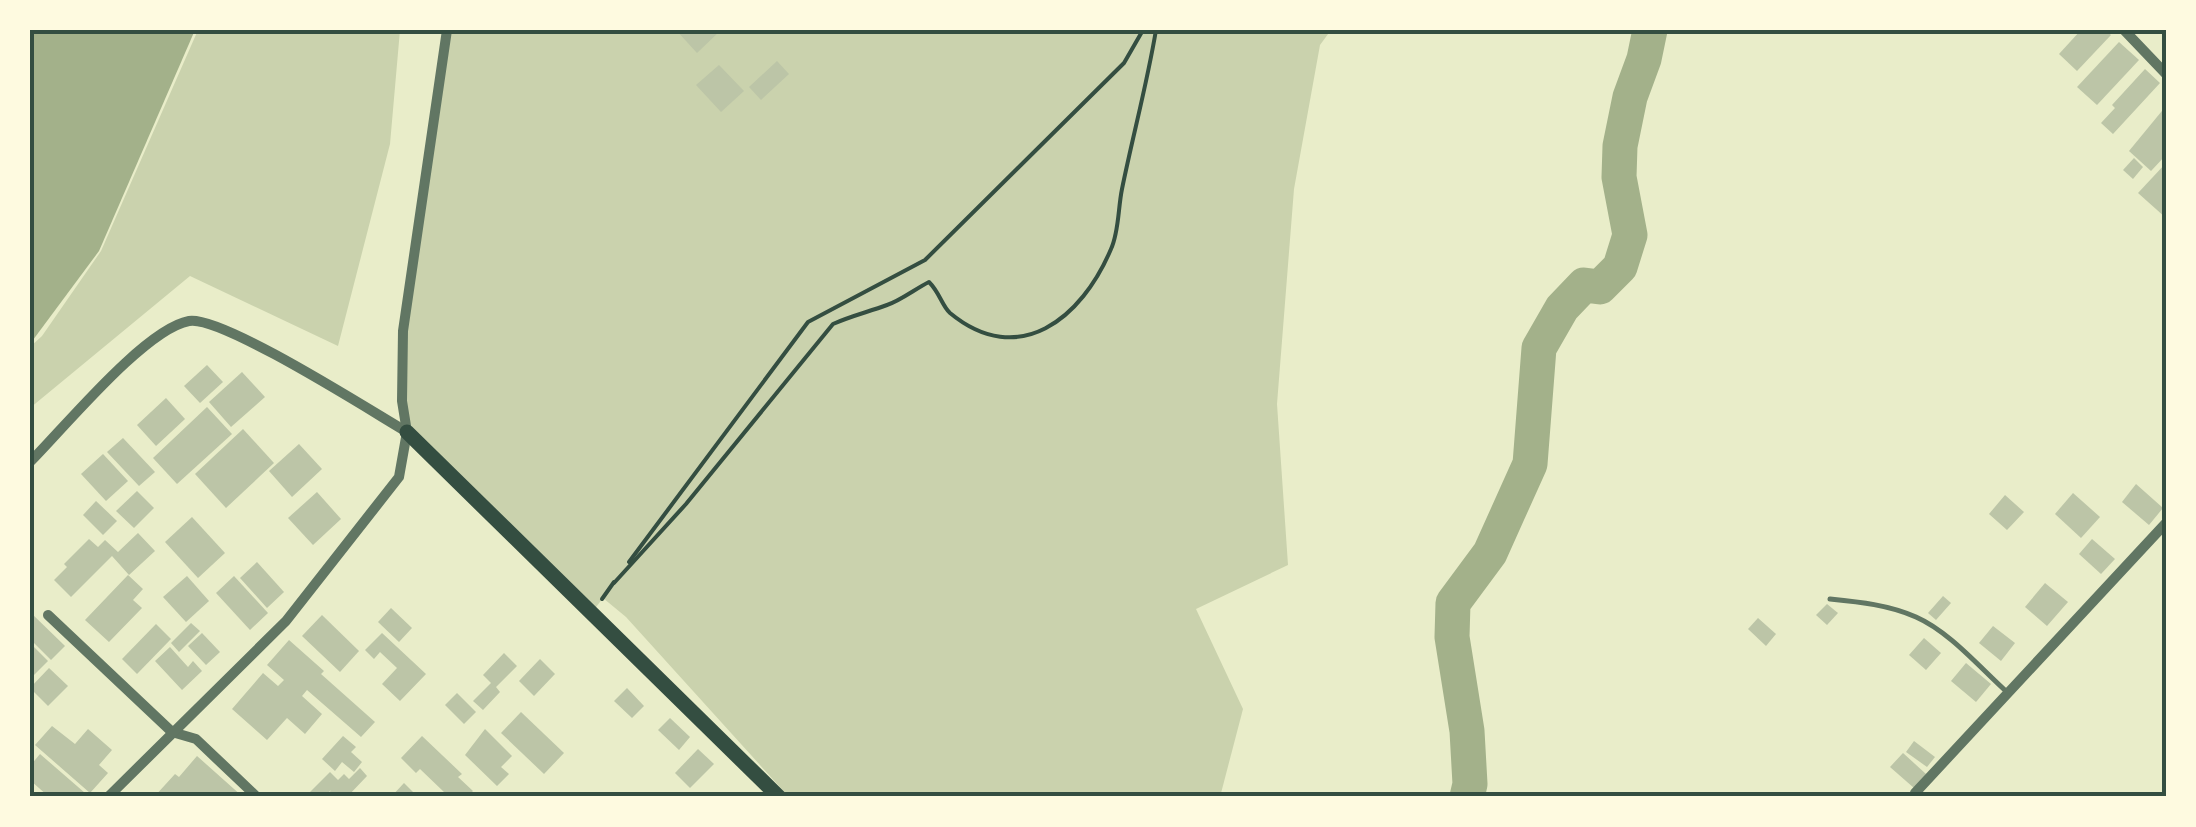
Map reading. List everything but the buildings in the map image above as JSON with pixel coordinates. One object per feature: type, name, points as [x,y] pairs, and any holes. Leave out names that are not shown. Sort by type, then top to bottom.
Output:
[{"type":"main road","points":[[406,432],[779,797]]},
{"type":"street","points":[[108,797],[286,620],[399,476],[406,432],[402,401],[403,331],[447,30]]},
{"type":"street","points":[[2124,30],[2166,74]]},
{"type":"street","points":[[30,462],[137,353],[164,330],[193,320],[230,331],[406,432]]},
{"type":"street","points":[[1915,797],[1915,792],[2166,523]]},
{"type":"street","points":[[48,616],[172,732],[196,739],[257,797]]},
{"type":"lane","points":[[1830,599],[1880,605],[1918,618],[2008,692]]},
{"type":"path","points":[[593,611],[808,322],[925,260],[1124,63],[1143,30]]},
{"type":"path","points":[[614,582],[686,504],[832,324],[862,310],[890,304],[929,282],[941,294],[946,310],[974,329],[998,337],[1033,336],[1048,329],[1077,304],[1097,278],[1114,245],[1117,211],[1144,104],[1156,30]]},
{"type":"shaded area","points":[[30,30],[195,30],[99,251],[30,344]]},
{"type":"shaded area","points":[[198,30],[400,30],[390,144],[338,346],[190,276],[30,408],[30,347],[42,336],[101,251]]},
{"type":"shaded area","points":[[447,30],[1331,30],[1320,45],[1294,189],[1277,404],[1288,565],[1196,609],[1243,709],[1220,797],[789,797],[626,617],[603,598],[593,611],[407,432],[403,331]]},
{"type":"waterway","points":[[1467,797],[1467,731],[1452,637],[1453,603],[1490,553],[1530,464],[1539,348],[1562,308],[1584,285],[1600,287],[1620,267],[1630,235],[1619,177],[1620,146],[1650,30]]}]
